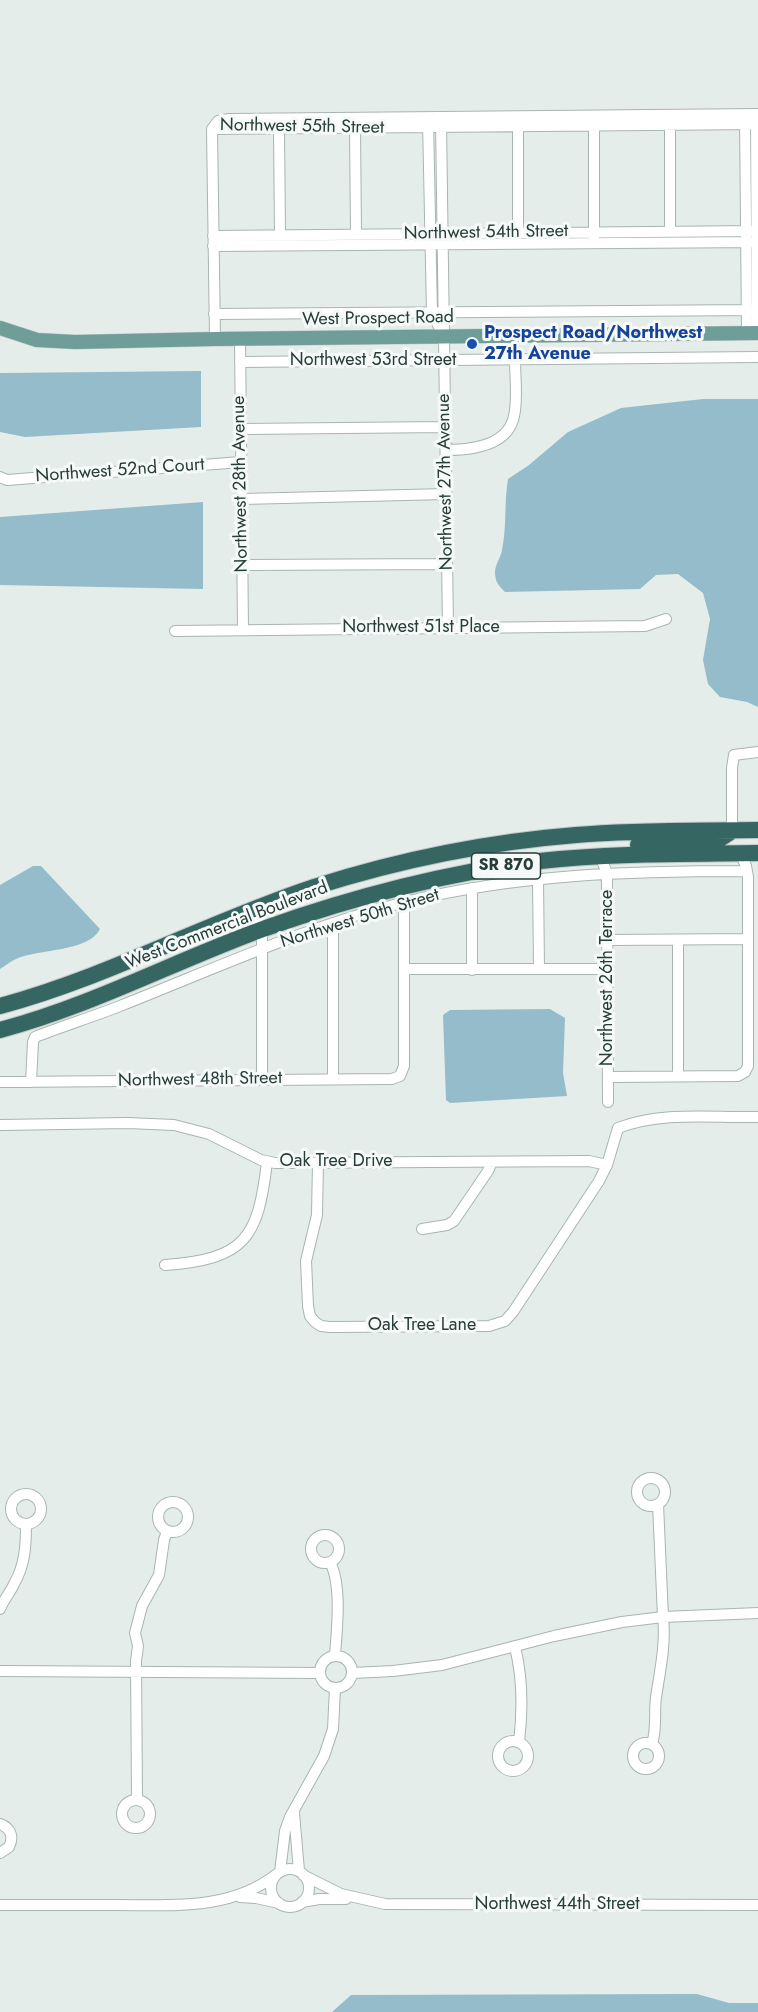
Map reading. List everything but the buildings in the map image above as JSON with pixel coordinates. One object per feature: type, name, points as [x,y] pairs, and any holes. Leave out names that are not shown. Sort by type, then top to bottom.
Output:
[{"type":"highway","points":[[600,856],[643,844],[715,842],[732,830]]},
{"type":"highway","name":"West Commercial Boulevard","points":[[2,1006],[67,985],[303,891],[376,869],[477,847],[527,840],[599,833],[758,830]]},
{"type":"highway","name":"West Commercial Boulevard","points":[[0,1030],[77,1005],[262,930],[339,904],[430,880],[541,861],[600,856],[758,853]]},
{"type":"main road","name":"West Prospect Road","points":[[0,328],[28,338],[53,342],[754,333]]},
{"type":"street","name":"Northwest 55th Street","points":[[212,129],[216,123],[225,119],[441,122],[753,119]]},
{"type":"street","name":"Northwest 55th Street","points":[[441,122],[518,127],[594,121],[670,125],[753,119]]},
{"type":"street","points":[[753,119],[754,333]]},
{"type":"street","points":[[594,121],[594,238]]},
{"type":"street","name":"Northwest 55th Street","points":[[212,129],[355,128],[428,122]]},
{"type":"street","name":"Northwest 27th Avenue","points":[[428,122],[432,313],[444,336]]},
{"type":"street","name":"Northwest 27th Avenue","points":[[441,122],[448,628]]},
{"type":"street","points":[[670,125],[670,231]]},
{"type":"street","points":[[518,127],[518,233]]},
{"type":"street","points":[[355,128],[356,234]]},
{"type":"street","points":[[212,129],[215,339]]},
{"type":"street","points":[[279,129],[280,235]]},
{"type":"street","name":"Northwest 54th Street","points":[[443,239],[518,233],[594,238],[670,231],[754,236]]},
{"type":"street","name":"Northwest 54th Street","points":[[213,241],[280,235],[356,234],[430,239]]},
{"type":"street","name":"Northwest 54th Street","points":[[213,241],[754,236]]},
{"type":"street","points":[[214,314],[754,310]]},
{"type":"street","name":"Northwest 28th Avenue","points":[[240,338],[243,629]]},
{"type":"street","name":"Northwest 53rd Street","points":[[240,362],[758,357]]},
{"type":"street","points":[[446,450],[482,447],[507,434],[514,416],[515,360]]},
{"type":"street","points":[[241,429],[445,427]]},
{"type":"street","name":"Northwest 52nd Court","points":[[0,477],[7,480],[241,462]]},
{"type":"street","points":[[241,499],[447,494]]},
{"type":"street","points":[[242,565],[447,564]]},
{"type":"street","name":"Northwest 51st Place","points":[[175,631],[645,626],[666,619]]},
{"type":"street","points":[[732,830],[734,755],[758,752]]},
{"type":"street","points":[[609,1077],[738,1077],[745,1072],[748,1066],[747,871],[740,854]]},
{"type":"street","name":"Northwest 26th Terrace","points":[[600,856],[607,873],[608,1102]]},
{"type":"street","name":"Northwest 50th Street","points":[[31,1082],[35,1036],[118,1007],[262,949],[404,902],[472,888],[538,879],[607,873],[747,871]]},
{"type":"street","points":[[538,879],[539,969]]},
{"type":"street","points":[[472,888],[472,970]]},
{"type":"street","points":[[404,902],[404,969],[609,969]]},
{"type":"street","points":[[249,911],[262,930],[262,1080]]},
{"type":"street","points":[[333,924],[333,1079]]},
{"type":"street","points":[[608,940],[747,939]]},
{"type":"street","points":[[678,940],[678,1076]]},
{"type":"street","name":"Northwest 48th Street","points":[[0,1082],[392,1079],[400,1076],[404,1066],[404,969]]},
{"type":"street","points":[[606,1165],[618,1128],[635,1121],[655,1118],[758,1117]]},
{"type":"street","name":"Oak Tree Drive","points":[[0,1125],[128,1123],[174,1125],[209,1134],[267,1162],[589,1161],[606,1165]]},
{"type":"street","points":[[165,1265],[208,1259],[230,1250],[243,1241],[249,1234],[258,1213],[267,1162]]},
{"type":"street","points":[[422,1229],[447,1225],[454,1221],[492,1162]]},
{"type":"street","name":"Oak Tree Lane","points":[[318,1163],[317,1215],[306,1261],[308,1302],[312,1319],[321,1326],[330,1327],[483,1326],[505,1321],[516,1308],[599,1181],[606,1165]]},
{"type":"street","points":[[652,1744],[655,1736],[656,1697],[663,1649],[658,1504]]},
{"type":"street","points":[[0,1609],[3,1600],[14,1585],[25,1558],[26,1524]]},
{"type":"street","points":[[137,1800],[136,1671],[138,1646],[135,1633],[142,1606],[159,1575],[167,1531]]},
{"type":"street","points":[[330,1562],[336,1583],[335,1656]]},
{"type":"street","points":[[353,1673],[442,1665],[554,1636],[622,1622],[663,1617],[758,1613]]},
{"type":"street","points":[[515,1647],[522,1693],[519,1742]]},
{"type":"street","points":[[335,1656],[346,1658],[353,1673],[348,1683],[335,1688],[324,1683],[320,1668],[325,1659],[335,1656]]},
{"type":"street","points":[[0,1671],[320,1673]]},
{"type":"street","points":[[236,1897],[256,1898],[293,1907],[308,1895],[308,1882],[301,1873],[294,1813],[300,1796],[324,1756],[333,1729],[335,1688]]},
{"type":"street","points":[[279,1903],[272,1891],[272,1885],[279,1873],[290,1817],[294,1813]]},
{"type":"street","points":[[0,1824],[8,1829],[12,1838],[9,1847],[0,1853]]},
{"type":"street","points":[[284,1842],[296,1842]]},
{"type":"street","points":[[0,1905],[200,1905],[236,1897],[265,1884],[288,1869],[301,1873]]},
{"type":"street","name":"Northwest 44th Street","points":[[301,1873],[341,1894],[385,1904],[758,1905]]},
{"type":"street","name":"Northwest 44th Street","points":[[302,1902],[318,1899],[356,1898]]},
{"type":"water","points":[[201,371],[201,427],[25,437],[0,432],[0,373]]},
{"type":"water","points":[[703,399],[758,399],[758,707],[747,702],[720,697],[708,684],[703,660],[710,619],[703,593],[678,574],[656,575],[640,589],[505,592],[499,586],[496,578],[495,569],[504,541],[508,479],[529,465],[568,432],[621,408]]},
{"type":"water","points":[[203,502],[203,589],[0,585],[0,517]]},
{"type":"water","points":[[33,866],[41,866],[100,929],[85,942],[25,956],[0,969],[0,885]]},
{"type":"water","points":[[550,1009],[565,1018],[563,1073],[567,1096],[450,1103],[446,1100],[443,1015],[450,1010]]},
{"type":"water","points":[[697,1994],[729,2003],[758,2003],[758,2012],[332,2012],[351,1995]]},
{"type":"place","name":"Prospect Road/Northwest 27th Avenue","points":[[472,344]]}]
